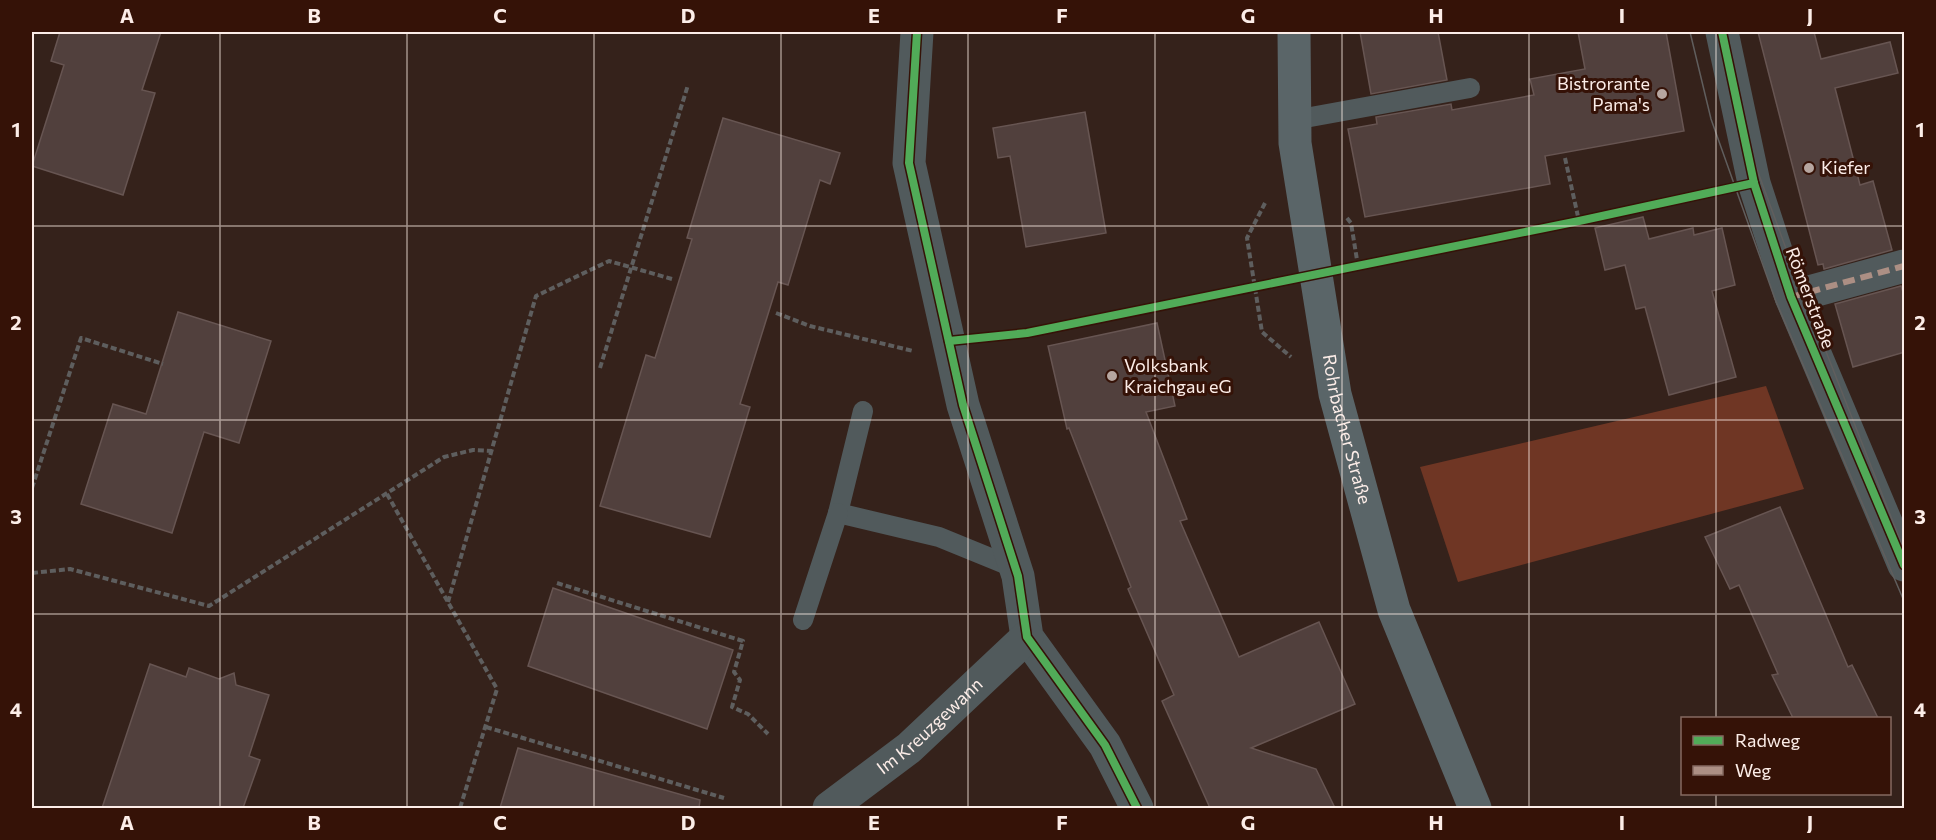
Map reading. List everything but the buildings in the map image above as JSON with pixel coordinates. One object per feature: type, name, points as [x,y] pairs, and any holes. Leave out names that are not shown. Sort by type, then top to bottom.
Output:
[{"type":"main road","name":"Rohrbacher Straße","points":[[1294,32],[1295,143],[1335,394],[1394,610],[1475,808]]},
{"type":"street","points":[[917,32],[909,163],[963,405],[1015,568],[1027,637],[1105,745],[1137,808]]},
{"type":"street","name":"Römerstraße","points":[[1722,32],[1754,183],[1791,297],[1905,565]]},
{"type":"street","points":[[1791,297],[1905,266]]},
{"type":"street","name":"Im Kreuzgewann","points":[[829,808],[909,747],[1027,637]]},
{"type":"lane","points":[[1294,120],[1470,88]]},
{"type":"lane","points":[[802,620],[838,513],[863,411]]},
{"type":"lane","points":[[838,513],[939,537],[1015,568]]},
{"type":"path","points":[[600,368],[688,85]]},
{"type":"path","points":[[1565,158],[1579,221]]},
{"type":"path","points":[[1351,223],[1358,267]]},
{"type":"path","points":[[1247,238],[1262,332]]},
{"type":"path","points":[[448,602],[536,296],[609,261],[672,279]]},
{"type":"path","points":[[776,313],[810,326],[916,351],[939,352],[949,341]]},
{"type":"path","points":[[32,488],[81,338],[163,364]]},
{"type":"path","points":[[32,573],[70,569],[209,606],[444,457],[473,450],[492,451]]},
{"type":"path","points":[[387,494],[497,689],[460,808]]},
{"type":"path","points":[[557,583],[743,641],[734,672],[740,680],[732,707],[748,714],[768,734]]},
{"type":"path","points":[[486,727],[724,798]]},
{"type":"shaded area","points":[[1766,386],[1804,489],[1458,582],[1420,467]]},
{"type":"tram line","points":[[1690,32],[1711,119],[1775,299],[1904,601]]},
{"type":"tram line","points":[[1717,32],[1736,112],[1792,265],[1904,550]]},
{"type":"marked path","points":[[1791,297],[1904,266]]},
{"type":"cycle path","points":[[917,32],[909,163],[963,405],[1018,576],[1027,637],[1105,745],[1137,808]]},
{"type":"cycle path","points":[[1722,32],[1754,183],[1791,297],[1904,565]]},
{"type":"cycle path","points":[[949,341],[1027,333],[1579,221],[1754,183]]},
{"type":"place","name":"Bistrorante Pama's","points":[[1662,94]]},
{"type":"place","name":"Kiefer","points":[[1809,168]]},
{"type":"place","name":"Volksbank Kraichgau eG","points":[[1112,376]]}]
